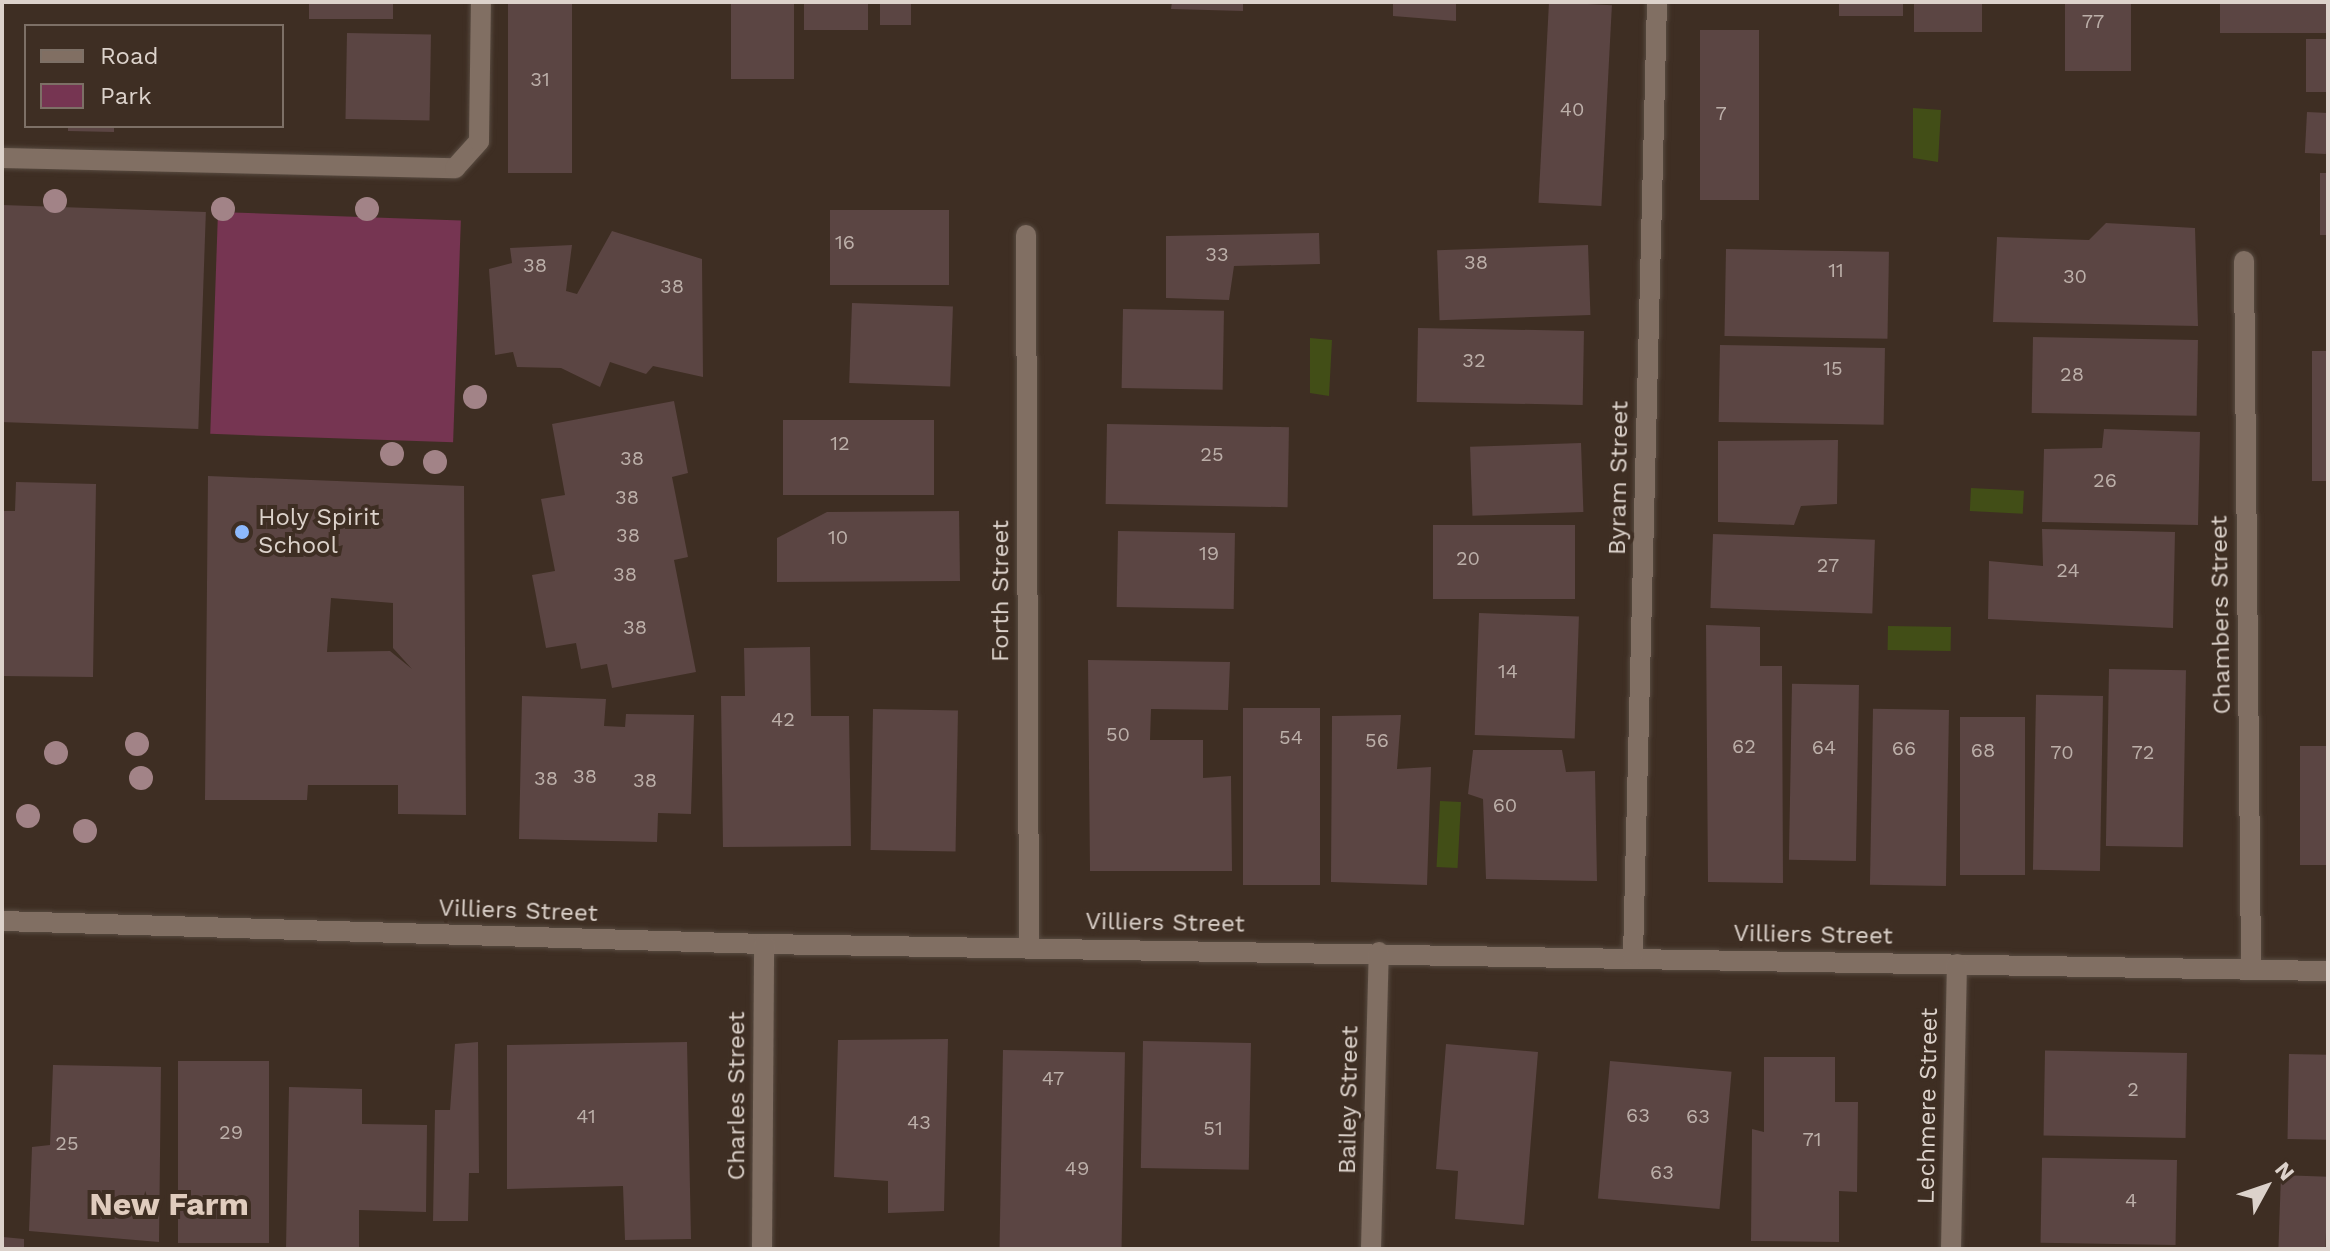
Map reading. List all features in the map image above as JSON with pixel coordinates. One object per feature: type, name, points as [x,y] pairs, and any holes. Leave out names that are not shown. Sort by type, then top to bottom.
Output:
[{"type":"street","points":[[2,158],[455,168],[479,141],[481,2]]},
{"type":"street","name":"Byram Street","points":[[1633,956],[1657,2]]},
{"type":"street","name":"Forth Street","points":[[1026,235],[1029,947]]},
{"type":"street","name":"Chambers Street","points":[[2244,261],[2251,968]]},
{"type":"street","name":"Villiers Street","points":[[2,921],[764,944],[1633,956],[2328,971]]},
{"type":"street","name":"Charles Street","points":[[762,1249],[764,944]]},
{"type":"street","name":"Bailey Street","points":[[1371,1249],[1379,952]]},
{"type":"street","name":"Lechmere Street","points":[[1951,1249],[1957,964]]},
{"type":"green space","points":[[218,212],[461,220],[453,442],[210,434]]},
{"type":"shaded area","points":[[1913,108],[1941,110],[1938,162],[1913,158]]},
{"type":"shaded area","points":[[1310,338],[1332,340],[1329,396],[1310,393]]},
{"type":"shaded area","points":[[1971,488],[2024,491],[2023,514],[1970,511]]},
{"type":"shaded area","points":[[1888,626],[1951,627],[1951,651],[1888,650]]},
{"type":"shaded area","points":[[1440,801],[1461,802],[1458,868],[1437,867]]},
{"type":"building","points":[[309,2],[393,2],[393,19],[309,19]]},
{"type":"building","points":[[508,2],[572,2],[572,173],[508,173]]},
{"type":"building","points":[[731,2],[794,2],[794,79],[731,79]]},
{"type":"building","points":[[804,2],[868,2],[868,30],[804,30]]},
{"type":"building","points":[[880,2],[911,2],[911,25],[880,25]]},
{"type":"building","points":[[1172,2],[1243,2],[1243,11],[1171,9]]},
{"type":"building","points":[[1393,2],[1456,2],[1456,21],[1393,16]]},
{"type":"building","points":[[1549,2],[1612,5],[1601,206],[1538,203]]},
{"type":"building","points":[[1839,2],[1903,2],[1903,16],[1839,16]]},
{"type":"building","points":[[1914,2],[1982,2],[1982,32],[1914,32]]},
{"type":"building","points":[[2065,2],[2131,2],[2131,71],[2065,71]]},
{"type":"building","points":[[2220,2],[2328,2],[2328,33],[2220,33]]},
{"type":"building","points":[[1700,30],[1759,30],[1759,200],[1700,200]]},
{"type":"building","points":[[347,33],[431,34],[429,120],[345,119]]},
{"type":"building","points":[[2306,39],[2328,39],[2328,92],[2306,92]]},
{"type":"building","points":[[2307,112],[2328,113],[2326,154],[2305,153]]},
{"type":"building","points":[[68,128],[114,128],[114,132],[68,131]]},
{"type":"building","points":[[2320,173],[2328,173],[2328,235],[2320,235]]},
{"type":"building","points":[[2,205],[206,212],[198,429],[2,422]]},
{"type":"building","points":[[830,210],[949,210],[949,285],[830,285]]},
{"type":"building","points":[[2106,223],[2195,228],[2198,326],[1993,322],[1997,237],[2089,240]]},
{"type":"building","points":[[612,231],[702,259],[703,377],[653,366],[646,374],[610,362],[600,387],[561,368],[517,367],[513,352],[495,355],[489,269],[512,263],[510,248],[572,245],[566,291],[577,294]]},
{"type":"building","points":[[1319,233],[1320,264],[1234,266],[1229,300],[1166,298],[1166,236]]},
{"type":"building","points":[[1588,245],[1590,315],[1440,320],[1437,250]]},
{"type":"building","points":[[1726,249],[1889,252],[1887,339],[1724,336]]},
{"type":"building","points":[[852,303],[953,307],[950,386],[849,383]]},
{"type":"building","points":[[1123,309],[1224,311],[1223,390],[1122,388]]},
{"type":"building","points":[[1418,328],[1584,331],[1583,405],[1417,402]]},
{"type":"building","points":[[2033,337],[2198,340],[2197,416],[2032,413]]},
{"type":"building","points":[[1720,345],[1885,348],[1884,425],[1719,422]]},
{"type":"building","points":[[2312,351],[2328,351],[2328,481],[2312,481]]},
{"type":"building","points":[[674,401],[688,473],[672,477],[688,557],[674,560],[696,672],[612,688],[607,664],[581,669],[576,643],[546,648],[532,575],[555,571],[541,499],[565,495],[552,424]]},
{"type":"building","points":[[783,420],[934,420],[934,495],[783,495]]},
{"type":"building","points":[[1107,424],[1289,427],[1288,507],[1106,504]]},
{"type":"building","points":[[2104,429],[2200,432],[2198,525],[2042,522],[2044,449],[2102,448]]},
{"type":"building","points":[[1838,440],[1837,504],[1801,506],[1794,525],[1718,522],[1718,441]]},
{"type":"building","points":[[1581,443],[1583,512],[1472,516],[1470,447]]},
{"type":"building","points":[[208,476],[464,486],[466,815],[398,814],[398,785],[308,785],[307,800],[205,800]],"holes":[[[331,598],[393,603],[393,648],[412,669],[390,651],[327,652]]]},
{"type":"building","points":[[16,482],[96,484],[93,677],[2,676],[2,511],[15,511]]},
{"type":"building","points":[[959,511],[960,581],[777,582],[777,538],[827,512]]},
{"type":"building","points":[[1433,525],[1575,525],[1575,599],[1433,599]]},
{"type":"building","points":[[2042,529],[2175,532],[2173,628],[1988,619],[1989,561],[2043,566]]},
{"type":"building","points":[[1118,531],[1235,533],[1234,609],[1117,607]]},
{"type":"building","points":[[1713,534],[1875,540],[1872,614],[1710,608]]},
{"type":"building","points":[[1479,613],[1579,616],[1575,738],[1475,735]]},
{"type":"building","points":[[1706,625],[1760,627],[1760,666],[1782,666],[1783,883],[1708,882]]},
{"type":"building","points":[[810,647],[811,716],[849,716],[851,846],[723,847],[721,696],[745,696],[744,648]]},
{"type":"building","points":[[1088,660],[1230,662],[1228,710],[1151,709],[1150,740],[1203,740],[1203,778],[1231,776],[1232,871],[1090,871]]},
{"type":"building","points":[[2109,669],[2186,670],[2183,847],[2106,846]]},
{"type":"building","points":[[1792,684],[1859,685],[1856,861],[1789,860]]},
{"type":"building","points":[[2036,695],[2103,696],[2100,871],[2033,870]]},
{"type":"building","points":[[522,696],[606,699],[604,726],[625,727],[626,714],[694,715],[691,814],[658,813],[657,842],[519,839]]},
{"type":"building","points":[[1243,708],[1320,708],[1320,885],[1243,885]]},
{"type":"building","points":[[873,709],[958,710],[956,851],[871,850]]},
{"type":"building","points":[[1873,709],[1949,710],[1946,886],[1870,885]]},
{"type":"building","points":[[1401,715],[1397,769],[1431,767],[1427,885],[1331,882],[1332,716]]},
{"type":"building","points":[[1960,717],[2025,717],[2025,875],[1960,875]]},
{"type":"building","points":[[2300,746],[2328,746],[2328,865],[2300,865]]},
{"type":"building","points":[[1473,750],[1562,750],[1566,772],[1595,771],[1597,881],[1486,879],[1483,799],[1468,794]]},
{"type":"building","points":[[948,1039],[944,1211],[888,1213],[888,1181],[834,1177],[838,1040]]},
{"type":"building","points":[[1143,1041],[1251,1043],[1249,1170],[1141,1168]]},
{"type":"building","points":[[478,1042],[479,1173],[469,1173],[468,1221],[433,1221],[435,1110],[450,1110],[455,1044]]},
{"type":"building","points":[[687,1042],[691,1239],[625,1240],[623,1186],[507,1189],[507,1045]]},
{"type":"building","points":[[1446,1044],[1538,1052],[1524,1225],[1455,1219],[1458,1171],[1436,1169]]},
{"type":"building","points":[[1003,1050],[1125,1052],[1122,1249],[1000,1249]]},
{"type":"building","points":[[2045,1051],[2187,1053],[2186,1138],[2044,1136]]},
{"type":"building","points":[[2289,1054],[2328,1055],[2327,1140],[2288,1139]]},
{"type":"building","points":[[1764,1057],[1835,1057],[1835,1102],[1858,1102],[1857,1192],[1839,1191],[1839,1242],[1751,1241],[1752,1129],[1764,1132]]},
{"type":"building","points":[[178,1061],[269,1061],[269,1243],[178,1243]]},
{"type":"building","points":[[1610,1061],[1732,1072],[1720,1209],[1598,1198]]},
{"type":"building","points":[[53,1065],[161,1067],[159,1242],[29,1231],[32,1147],[50,1145]]},
{"type":"building","points":[[289,1087],[362,1089],[362,1124],[427,1125],[426,1212],[359,1210],[359,1249],[286,1249]]},
{"type":"building","points":[[2042,1158],[2177,1160],[2176,1245],[2041,1243]]},
{"type":"building","points":[[2281,1175],[2328,1177],[2325,1249],[2278,1249]]},
{"type":"building","points":[[3,1237],[24,1239],[24,1249],[2,1249]]},
{"type":"place","name":"Holy Spirit School","points":[[242,532]]},
{"type":"district","name":"New Farm","points":[[169,1204]]}]
